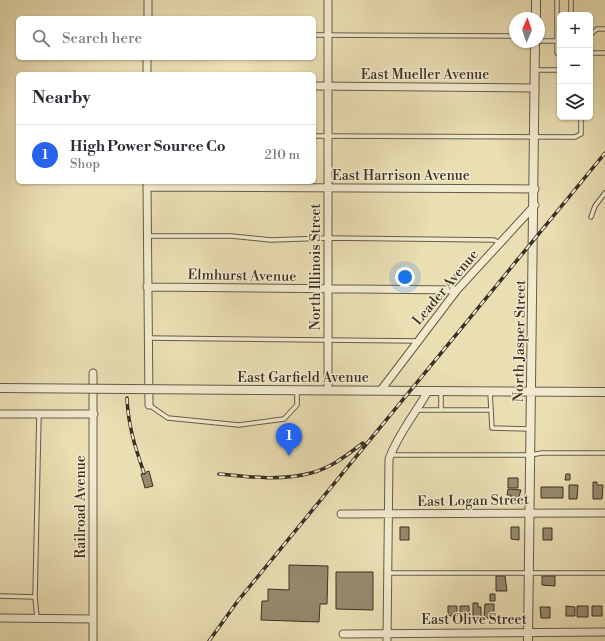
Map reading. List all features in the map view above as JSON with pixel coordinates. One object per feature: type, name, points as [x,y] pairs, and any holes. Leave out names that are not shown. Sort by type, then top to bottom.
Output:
[{"type":"street","points":[[148,0],[148,16]]},
{"type":"street","name":"North Illinois Street","points":[[328,0],[328,390]]},
{"type":"street","points":[[536,0],[536,12]]},
{"type":"street","name":"North Jasper Street","points":[[528,641],[535,205],[536,48]]},
{"type":"street","points":[[147,60],[147,72]]},
{"type":"street","name":"East Mueller Avenue","points":[[316,86],[535,88]]},
{"type":"street","points":[[147,184],[149,405]]},
{"type":"street","name":"East Harrison Avenue","points":[[147,184],[328,188],[535,189]]},
{"type":"street","name":"Leader Avenue","points":[[381,390],[457,290],[535,205]]},
{"type":"street","name":"Elmhurst Avenue","points":[[147,287],[457,290]]},
{"type":"street","name":"Railroad Avenue","points":[[92,641],[93,373]]},
{"type":"street","name":"East Garfield Avenue","points":[[0,388],[605,392]]},
{"type":"street","points":[[387,641],[388,459],[394,443],[418,410],[428,391]]},
{"type":"street","points":[[0,414],[94,414]]},
{"type":"street","name":"East Logan Street","points":[[341,514],[605,513]]},
{"type":"street","points":[[0,618],[93,619]]},
{"type":"street","name":"East Olive Street","points":[[343,634],[605,632]]},
{"type":"lane","points":[[557,0],[558,12]]},
{"type":"lane","points":[[571,0],[571,12]]},
{"type":"lane","points":[[593,32],[597,29],[605,29]]},
{"type":"lane","points":[[316,35],[509,36]]},
{"type":"lane","points":[[545,41],[557,41]]},
{"type":"lane","points":[[593,53],[605,53]]},
{"type":"lane","points":[[535,70],[557,70]]},
{"type":"lane","points":[[316,136],[575,138],[581,134],[581,120]]},
{"type":"lane","points":[[591,217],[595,206],[605,193]]},
{"type":"lane","points":[[147,236],[231,236],[271,240],[328,238],[494,240],[500,243]]},
{"type":"lane","points":[[148,338],[418,341]]},
{"type":"lane","points":[[149,405],[168,418],[239,425],[284,419],[297,405],[297,390]]},
{"type":"lane","points":[[441,391],[441,410]]},
{"type":"lane","points":[[490,392],[492,428],[531,429]]},
{"type":"lane","points":[[418,410],[491,410]]},
{"type":"lane","points":[[37,618],[35,597],[39,414]]},
{"type":"lane","points":[[390,455],[530,455],[542,453],[605,453]]},
{"type":"lane","points":[[387,572],[529,574],[605,573]]},
{"type":"lane","points":[[0,596],[35,597]]},
{"type":"building","points":[[149,471],[153,486],[145,488],[141,474]]},
{"type":"building","points":[[566,474],[570,474],[570,480],[565,480]]},
{"type":"building","points":[[508,478],[518,478],[518,488],[508,488]]},
{"type":"building","points":[[593,482],[597,482],[597,485],[603,485],[602,499],[593,499]]},
{"type":"building","points":[[569,485],[578,485],[577,499],[569,499]]},
{"type":"building","points":[[541,487],[563,487],[563,498],[541,498]]},
{"type":"building","points":[[508,489],[521,490],[518,500],[511,499],[511,495],[507,495]]},
{"type":"building","points":[[400,527],[409,527],[409,540],[400,540]]},
{"type":"building","points":[[511,527],[519,527],[519,540],[511,539]]},
{"type":"building","points":[[543,528],[552,528],[552,540],[543,540]]},
{"type":"building","points":[[289,565],[328,566],[327,604],[320,604],[319,622],[261,620],[262,601],[268,601],[268,589],[289,590]]},
{"type":"building","points":[[336,572],[373,572],[373,610],[336,609]]},
{"type":"building","points":[[496,576],[505,576],[507,591],[496,591]]},
{"type":"building","points":[[542,576],[555,576],[555,586],[542,585]]},
{"type":"building","points":[[490,594],[495,594],[495,601],[490,601]]},
{"type":"building","points":[[473,603],[478,603],[478,607],[481,607],[481,617],[473,617]]},
{"type":"building","points":[[485,604],[494,604],[494,618],[484,618]]},
{"type":"building","points":[[448,606],[457,606],[457,616],[448,616]]},
{"type":"building","points":[[460,606],[469,606],[469,617],[460,617]]},
{"type":"building","points":[[566,606],[575,607],[575,616],[566,616]]},
{"type":"building","points":[[577,606],[588,606],[588,617],[577,617]]},
{"type":"building","points":[[592,606],[602,606],[602,616],[592,616]]},
{"type":"building","points":[[540,607],[550,607],[550,618],[541,618]]},
{"type":"railway","points":[[209,641],[237,602],[605,153]]},
{"type":"railway","points":[[127,398],[132,436],[144,473]]},
{"type":"railway","points":[[219,474],[277,478],[311,473],[332,464],[363,443]]},
{"type":"place","name":"High Power Source Co","points":[[289,456]]}]
